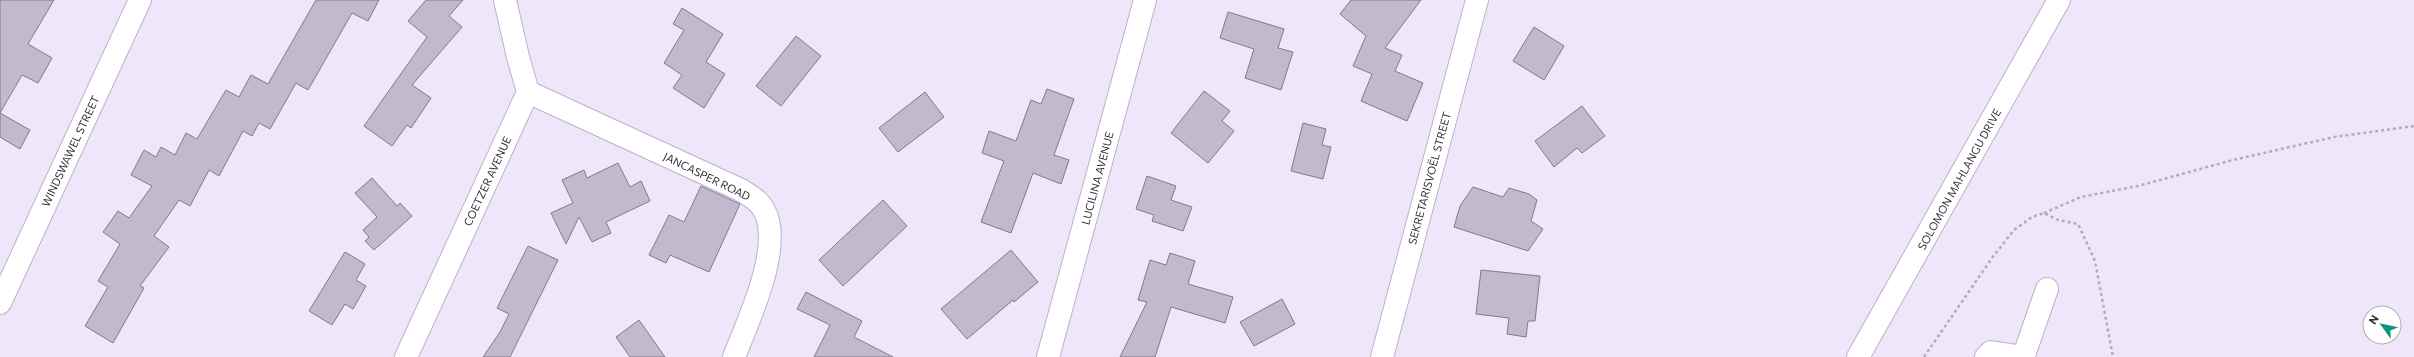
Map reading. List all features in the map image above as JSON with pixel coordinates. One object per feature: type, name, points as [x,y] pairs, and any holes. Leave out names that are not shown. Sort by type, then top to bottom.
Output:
[{"type":"street","name":"WINDSWAWEL STREET","points":[[0,303],[140,0]]},
{"type":"street","points":[[505,0],[518,57],[528,92]]},
{"type":"street","name":"LUCILINA AVENUE","points":[[1048,357],[1146,0]]},
{"type":"street","name":"SEKRETARISVOËL STREET","points":[[1382,357],[1477,0]]},
{"type":"street","name":"SOLOMON MAHLANGU DRIVE","points":[[1858,357],[2059,0]]},
{"type":"street","name":"COETZER AVENUE","points":[[406,357],[528,92]]},
{"type":"street","name":"JANCASPER ROAD","points":[[528,92],[741,190],[755,199],[764,209],[770,235],[768,254],[759,288],[734,357]]},
{"type":"street","points":[[1986,357],[1991,352],[2017,356],[2024,355],[2047,288]]},
{"type":"path","points":[[2044,213],[2081,197],[2138,186],[2233,160],[2334,137],[2414,126]]},
{"type":"building","points":[[0,0],[54,0],[28,44],[52,58],[38,83],[22,75],[0,113]]},
{"type":"building","points":[[316,0],[379,0],[368,21],[352,13],[308,90],[296,83],[270,129],[259,123],[252,136],[243,131],[219,176],[209,170],[190,206],[179,200],[154,236],[169,247],[140,286],[144,288],[113,343],[85,326],[108,287],[98,281],[120,244],[103,232],[118,211],[129,218],[152,186],[131,175],[144,150],[156,157],[161,147],[175,155],[186,133],[197,139],[226,90],[239,97],[251,75],[268,84]]},
{"type":"building","points":[[426,0],[463,0],[449,16],[462,27],[412,85],[431,98],[411,128],[407,125],[392,146],[364,126],[427,37],[408,21]]},
{"type":"building","points":[[1351,0],[1421,0],[1385,48],[1402,55],[1395,71],[1423,83],[1407,121],[1361,101],[1372,74],[1353,66],[1366,36],[1340,14]]},
{"type":"building","points":[[682,8],[723,34],[706,62],[725,74],[704,108],[673,88],[682,75],[664,63],[684,30],[673,24]]},
{"type":"building","points":[[1228,12],[1284,29],[1278,48],[1293,52],[1281,90],[1245,78],[1254,49],[1220,38]]},
{"type":"building","points":[[1534,27],[1564,46],[1544,80],[1513,61]]},
{"type":"building","points":[[796,36],[821,56],[781,106],[756,86]]},
{"type":"building","points":[[1047,89],[1074,99],[1054,155],[1069,160],[1061,184],[1033,173],[1011,233],[981,222],[1004,161],[982,153],[989,131],[1016,141],[1031,100],[1041,104]]},
{"type":"building","points":[[1204,91],[1230,111],[1222,121],[1234,131],[1208,163],[1171,133]]},
{"type":"building","points":[[925,92],[944,117],[898,152],[879,128]]},
{"type":"building","points":[[1582,106],[1605,136],[1582,153],[1577,148],[1554,167],[1535,141]]},
{"type":"building","points":[[0,113],[30,130],[20,149],[0,137]]},
{"type":"building","points":[[1303,123],[1326,129],[1322,145],[1331,147],[1323,179],[1291,171]]},
{"type":"building","points":[[618,163],[630,187],[641,181],[650,201],[606,222],[611,233],[592,242],[579,217],[566,244],[551,213],[573,203],[562,180],[584,170],[587,178]]},
{"type":"building","points":[[1147,176],[1176,186],[1171,200],[1192,207],[1183,231],[1152,221],[1154,215],[1136,209]]},
{"type":"building","points":[[372,178],[397,206],[400,203],[412,216],[374,250],[365,241],[369,237],[363,230],[377,217],[355,193]]},
{"type":"building","points":[[701,186],[740,204],[709,272],[670,255],[666,263],[649,255],[669,215],[684,222]]},
{"type":"building","points":[[1473,187],[1503,197],[1509,188],[1529,194],[1537,200],[1531,221],[1543,229],[1528,251],[1454,227],[1460,206]]},
{"type":"building","points":[[883,200],[907,226],[843,286],[819,260]]},
{"type":"building","points":[[528,246],[558,260],[510,357],[483,357],[500,332],[509,314],[497,308]]},
{"type":"building","points":[[1011,250],[1038,282],[1014,302],[1013,300],[967,339],[941,309]]},
{"type":"building","points":[[345,252],[365,264],[356,280],[366,286],[353,309],[345,304],[332,325],[309,311]]},
{"type":"building","points":[[1170,253],[1195,261],[1188,284],[1233,297],[1225,323],[1171,307],[1155,357],[1120,357],[1147,302],[1138,300],[1150,260],[1166,265]]},
{"type":"building","points":[[1481,270],[1540,276],[1535,321],[1528,321],[1526,337],[1507,334],[1509,318],[1476,314]]},
{"type":"building","points":[[806,292],[862,321],[854,337],[893,357],[814,357],[830,325],[797,309]]},
{"type":"building","points":[[1282,299],[1295,324],[1254,346],[1240,322]]},
{"type":"building","points":[[639,320],[665,357],[630,357],[616,337]]}]
